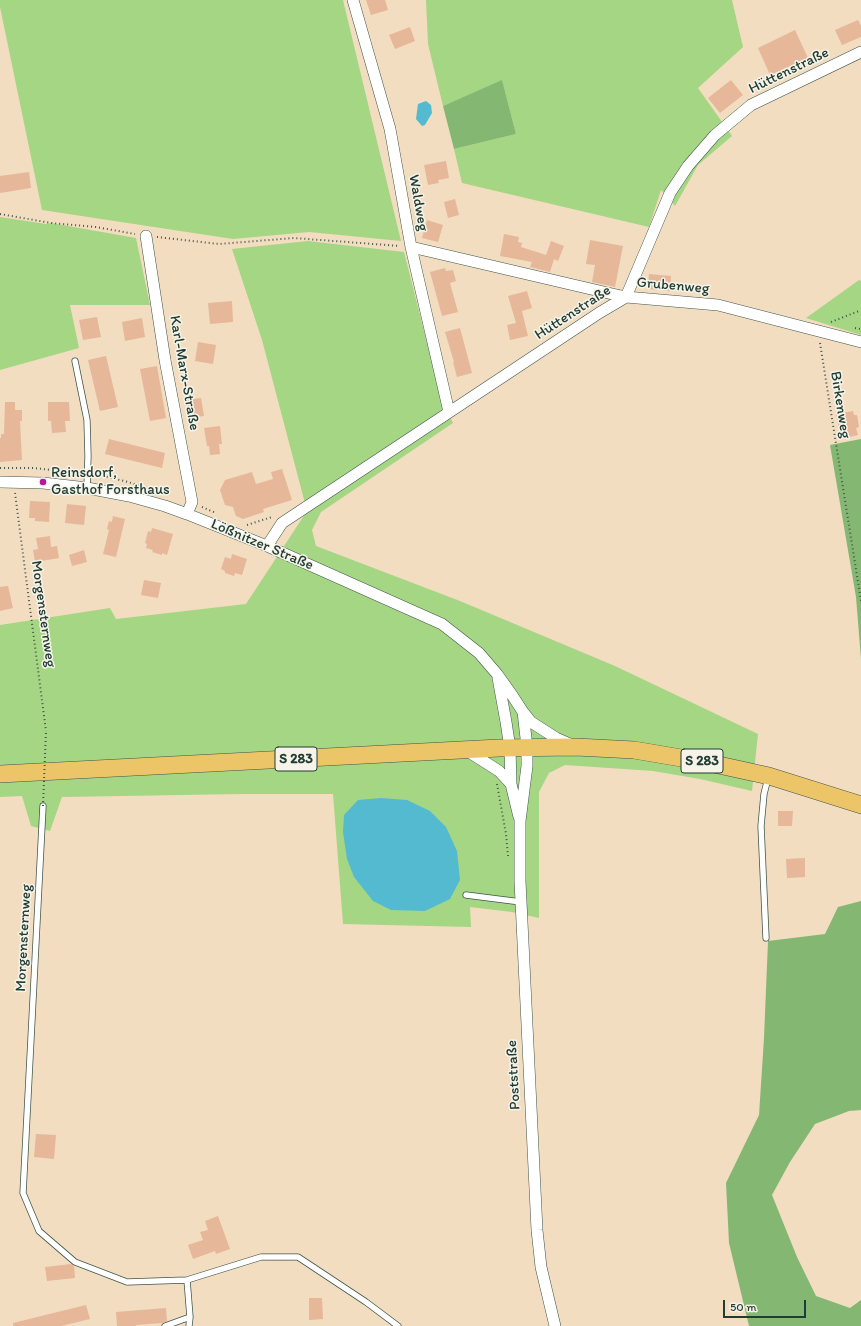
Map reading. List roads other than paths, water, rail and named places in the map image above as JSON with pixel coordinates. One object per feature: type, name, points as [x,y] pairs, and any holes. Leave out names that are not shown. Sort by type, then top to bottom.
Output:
[{"type":"main road","name":"S 283","points":[[0,774],[527,747],[576,747],[634,750],[705,762],[769,776],[861,805]]},
{"type":"street","name":"Waldweg","points":[[353,0],[390,130],[411,247],[449,412]]},
{"type":"street","name":"Hüttenstraße","points":[[267,546],[282,523],[599,313],[626,297],[670,193],[688,166],[715,135],[751,105],[861,52]]},
{"type":"street","name":"Karl-Marx-Straße","points":[[146,236],[165,360],[192,502],[188,514]]},
{"type":"street","name":"Grubenweg","points":[[411,247],[626,297],[718,305],[861,342]]},
{"type":"street","name":"Lößnitzer Straße","points":[[0,482],[43,482],[87,488],[129,496],[188,514],[267,546],[442,624],[479,654],[497,674],[522,712],[531,722],[540,729],[576,747]]},
{"type":"street","points":[[497,674],[510,748]]},
{"type":"street","name":"Lößnitzer Straße","points":[[522,712],[527,747]]},
{"type":"street","name":"Poststraße","points":[[527,747],[525,783],[520,821],[521,902],[537,1230],[541,1267],[555,1326]]},
{"type":"street","name":"Poststraße","points":[[510,748],[511,784],[520,821]]},
{"type":"street","points":[[466,750],[499,771],[511,784]]},
{"type":"lane","points":[[75,361],[87,420],[87,488]]},
{"type":"lane","points":[[766,938],[761,826],[764,794],[769,776]]},
{"type":"lane","name":"Morgensternweg","points":[[43,806],[23,1193],[39,1231],[74,1262],[127,1282],[187,1280],[261,1257],[298,1257],[366,1302],[398,1326]]},
{"type":"lane","points":[[466,895],[521,902]]},
{"type":"lane","points":[[187,1280],[190,1317],[189,1326]]},
{"type":"lane","points":[[165,1326],[190,1317]]},
{"type":"water","points":[[426,101],[431,105],[432,113],[425,125],[422,126],[416,119],[418,104]]},
{"type":"water","points":[[381,798],[407,800],[430,811],[446,827],[457,851],[460,880],[450,899],[425,911],[391,910],[373,901],[354,877],[347,859],[343,832],[344,815],[358,800]]},
{"type":"place","name":"Reinsdorf, Gasthof Forsthaus","points":[[43,482]]}]
